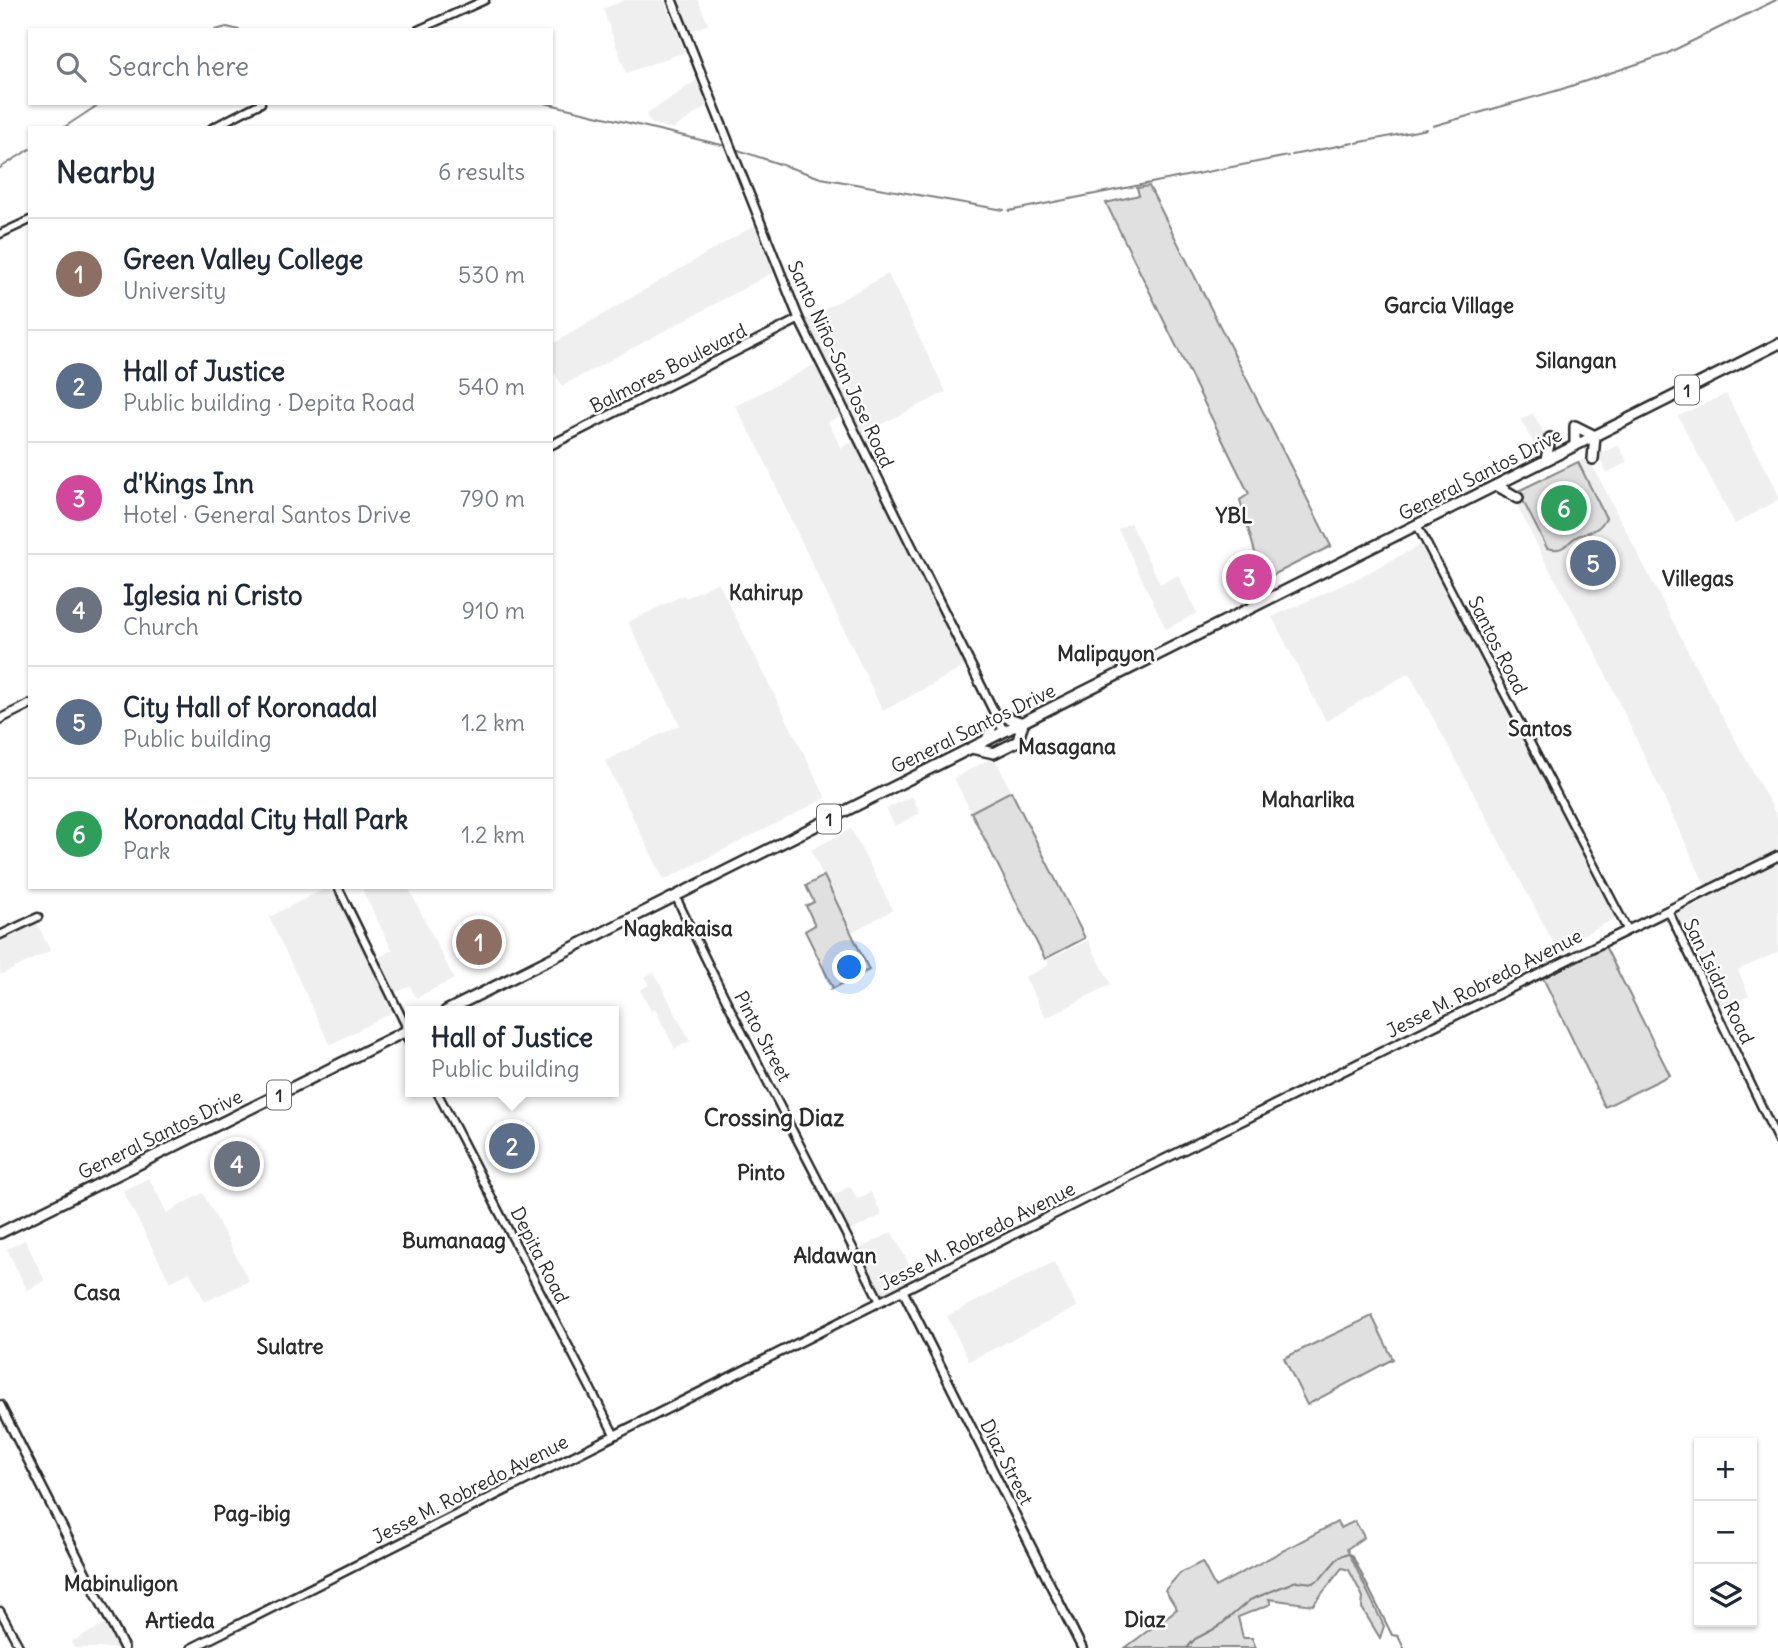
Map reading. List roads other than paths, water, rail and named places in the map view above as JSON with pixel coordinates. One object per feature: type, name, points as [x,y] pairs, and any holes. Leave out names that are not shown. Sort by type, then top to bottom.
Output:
[{"type":"highway","name":"General Santos Drive","points":[[456,1006],[1778,344]]},
{"type":"highway","points":[[1576,446],[1575,426],[1595,436],[1594,460]]},
{"type":"highway","points":[[1546,460],[1550,438]]},
{"type":"highway","points":[[1496,485],[1518,498]]},
{"type":"highway","points":[[971,748],[994,753],[1018,741],[1023,723],[996,714],[987,740]]},
{"type":"highway","name":"General Santos Drive","points":[[0,1233],[405,1032]]},
{"type":"main road","name":"Santo Niño-San Jose Road","points":[[671,0],[799,319],[1004,732]]},
{"type":"main road","name":"Balmores Boulevard","points":[[553,444],[799,319]]},
{"type":"main road","points":[[0,719],[28,705]]},
{"type":"main road","name":"Jesse M. Robredo Avenue","points":[[192,1648],[614,1434],[1778,856]]},
{"type":"main road","name":"Diaz Street","points":[[903,1291],[1082,1648]]},
{"type":"main road","points":[[0,1405],[124,1648]]},
{"type":"street","points":[[422,28],[485,0]]},
{"type":"street","points":[[216,126],[257,105]]},
{"type":"street","points":[[0,234],[28,221]]},
{"type":"street","name":"Santos Road","points":[[1417,525],[1627,929]]},
{"type":"street","points":[[339,889],[405,1025]]},
{"type":"street","name":"Pinto Street","points":[[676,897],[880,1303]]},
{"type":"street","name":"San Isidro Road","points":[[1668,910],[1778,1141]]},
{"type":"street","points":[[0,935],[38,917]]},
{"type":"street","name":"Depita Road","points":[[440,1097],[614,1434]]},
{"type":"street","points":[[0,1611],[20,1648]]},
{"type":"waterway","points":[[1433,126],[1559,90],[1664,55],[1776,0]]},
{"type":"waterway","points":[[223,28],[231,28]]},
{"type":"waterway","points":[[66,126],[98,105]]},
{"type":"waterway","points":[[553,105],[726,146]]},
{"type":"waterway","points":[[1356,143],[1427,129]]},
{"type":"waterway","points":[[1292,155],[1353,143]]},
{"type":"waterway","points":[[0,168],[28,150]]},
{"type":"waterway","points":[[738,150],[821,178],[1004,210]]},
{"type":"waterway","points":[[1009,211],[1288,156]]},
{"type":"waterway","points":[[1187,1648],[1195,1639],[1218,1627],[1250,1600],[1296,1581],[1313,1583],[1345,1554],[1352,1555],[1392,1635],[1398,1636],[1404,1648]]},
{"type":"place","name":"Koronadal City Hall Park","points":[[1564,508]]},
{"type":"place","name":"City Hall of Koronadal","points":[[1593,563]]},
{"type":"place","name":"d'Kings Inn","points":[[1249,577]]},
{"type":"place","name":"Green Valley College","points":[[479,942]]},
{"type":"place","name":"Hall of Justice","points":[[512,1146]]},
{"type":"place","name":"Iglesia ni Cristo","points":[[237,1164]]},
{"type":"district","name":"Garcia Village","points":[[1449,305]]},
{"type":"district","name":"Silangan","points":[[1576,360]]},
{"type":"district","name":"YBL","points":[[1234,515]]},
{"type":"district","name":"Villegas","points":[[1698,578]]},
{"type":"district","name":"Kahirup","points":[[766,592]]},
{"type":"district","name":"Malipayon","points":[[1106,653]]},
{"type":"district","name":"Santos","points":[[1540,728]]},
{"type":"district","name":"Masagana","points":[[1067,746]]},
{"type":"district","name":"Maharlika","points":[[1308,799]]},
{"type":"district","name":"Nagkakaisa","points":[[678,928]]},
{"type":"district","name":"Crossing Diaz","points":[[774,1117]]},
{"type":"district","name":"Pinto","points":[[761,1172]]},
{"type":"district","name":"Bumanaag","points":[[454,1240]]},
{"type":"district","name":"Aldawan","points":[[835,1255]]},
{"type":"district","name":"Casa","points":[[97,1292]]},
{"type":"district","name":"Sulatre","points":[[290,1346]]},
{"type":"district","name":"Pag-ibig","points":[[252,1513]]},
{"type":"district","name":"Mabinuligon","points":[[121,1583]]},
{"type":"district","name":"Diaz","points":[[1145,1619]]},
{"type":"district","name":"Artieda","points":[[180,1620]]}]
